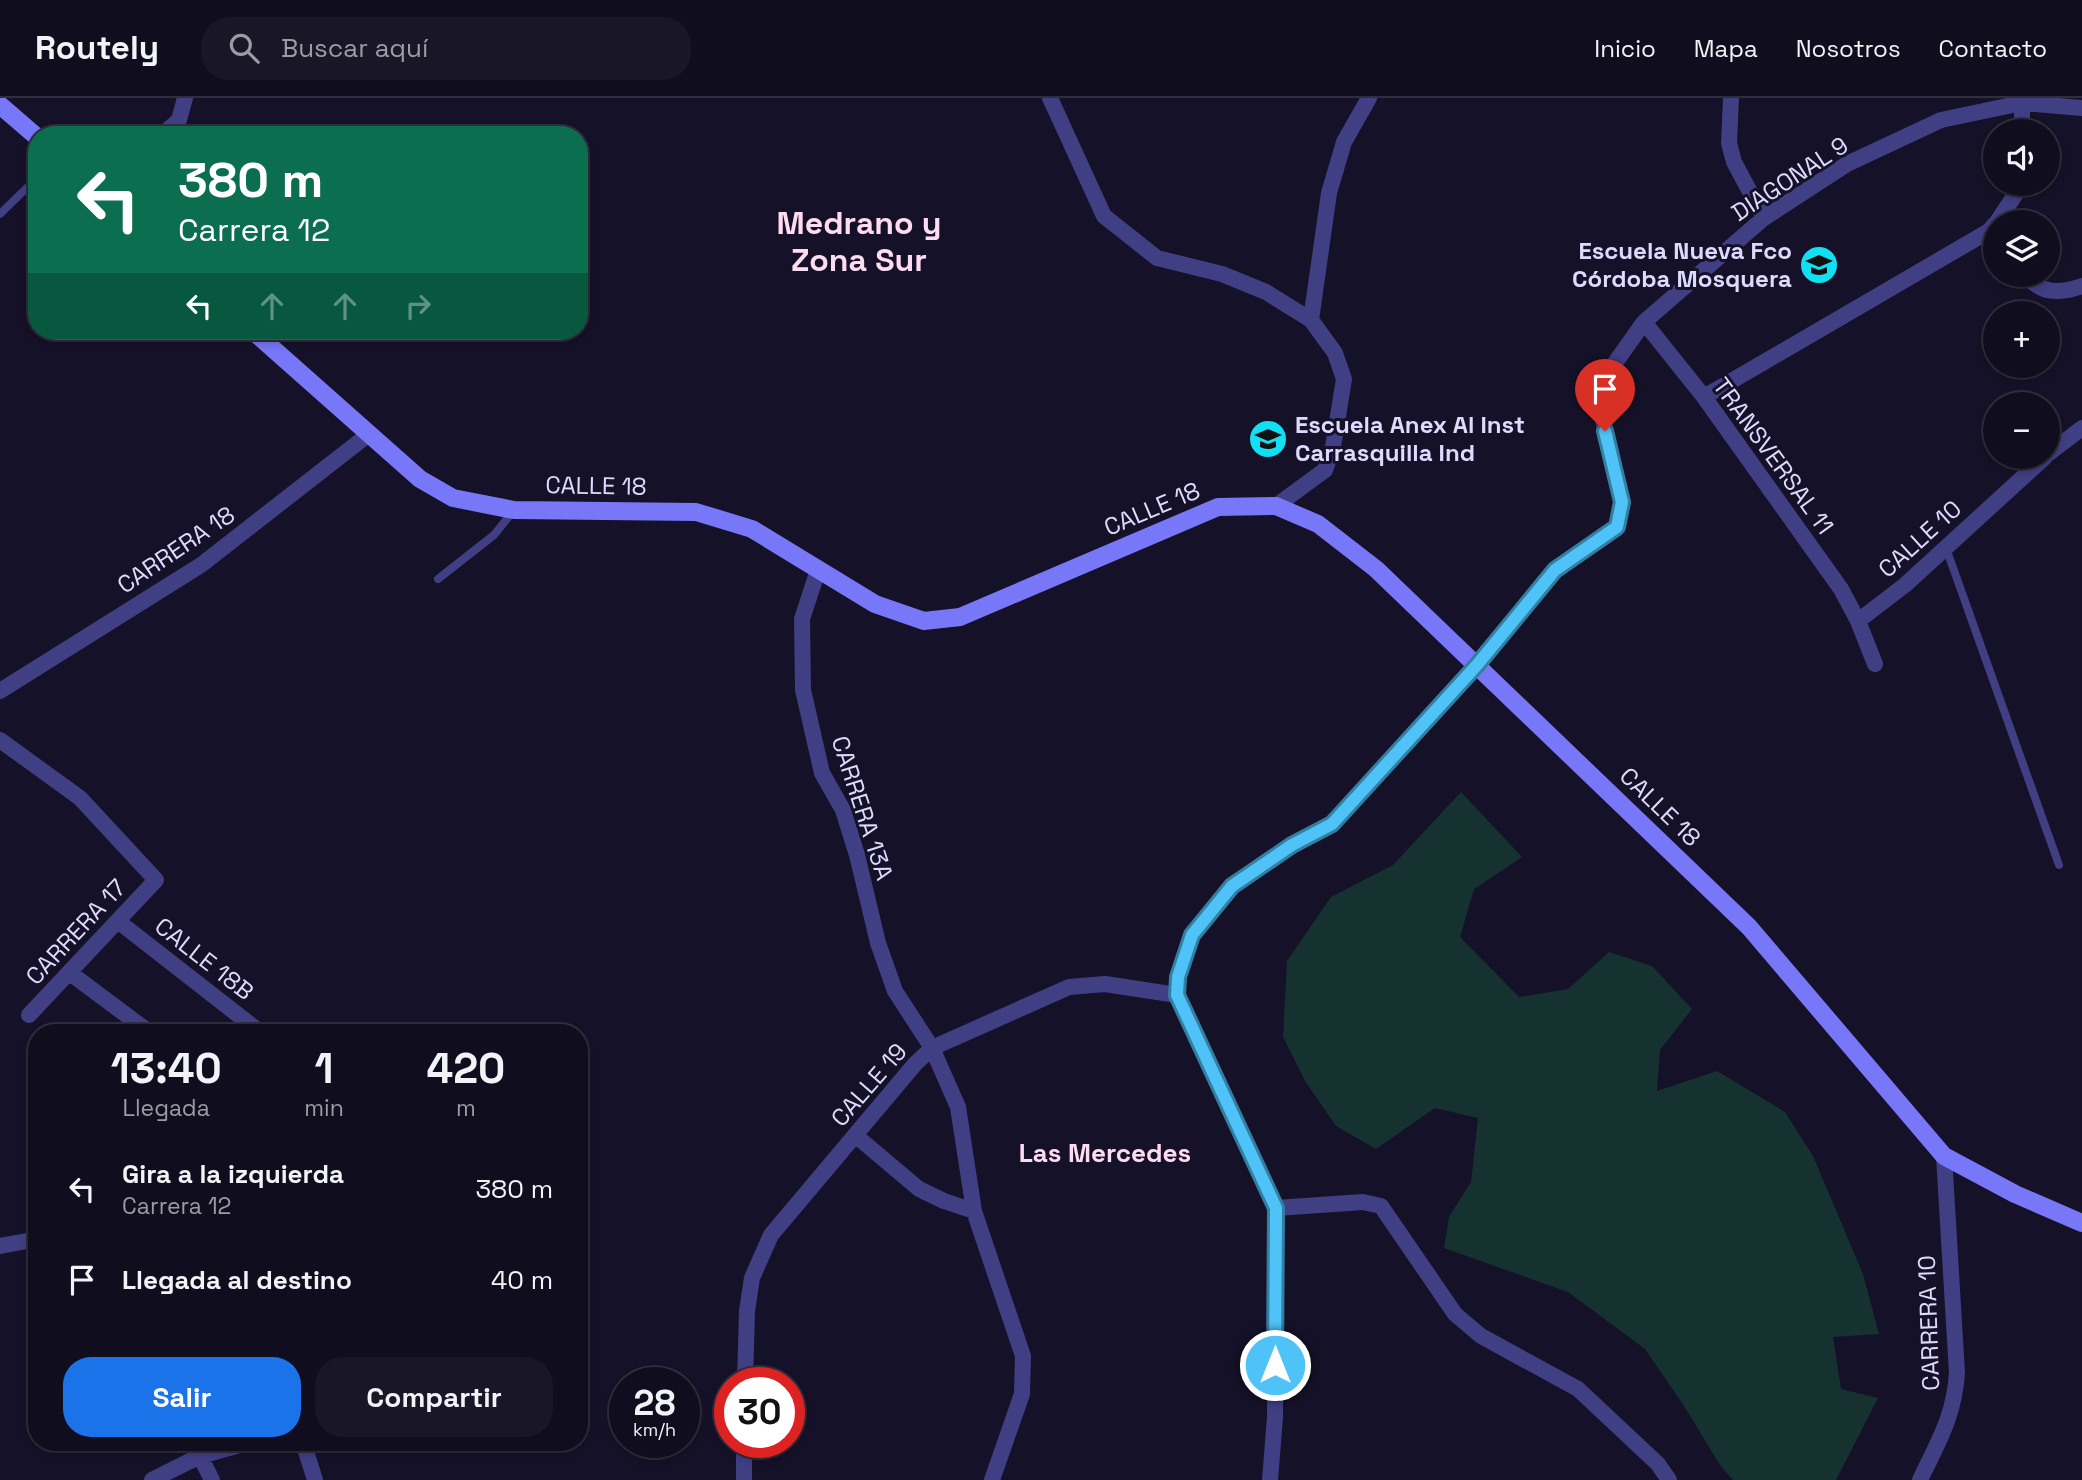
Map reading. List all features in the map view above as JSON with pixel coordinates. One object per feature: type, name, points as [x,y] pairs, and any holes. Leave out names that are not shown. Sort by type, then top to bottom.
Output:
[{"type":"main road","points":[[0,106],[28,129]]},
{"type":"main road","name":"CALLE 18","points":[[263,340],[420,480],[453,498],[514,510],[696,512],[752,528],[875,604],[924,621],[960,617],[1218,508],[1276,506],[1318,524],[1376,569],[1749,927],[1944,1156]]},
{"type":"main road","points":[[1944,1156],[2015,1194],[2082,1223]]},
{"type":"street","points":[[172,126],[179,120],[185,98]]},
{"type":"street","points":[[1050,98],[1104,216],[1157,258],[1222,274],[1266,292],[1311,320],[1335,353],[1344,379],[1333,447],[1325,470],[1276,506]]},
{"type":"street","points":[[1311,320],[1329,193],[1344,142],[1369,98]]},
{"type":"street","points":[[1731,98],[1729,143],[1734,162],[1764,218]]},
{"type":"street","points":[[2022,103],[2022,119]]},
{"type":"street","name":"DIAGONAL 9","points":[[1477,665],[1555,570],[1617,527],[1622,502],[1600,407],[1601,390],[1605,377],[1644,322],[1764,218],[1847,164],[1941,120],[2022,103],[2082,108]]},
{"type":"street","points":[[1704,397],[1983,235]]},
{"type":"street","points":[[2039,287],[2054,293],[2082,286]]},
{"type":"street","name":"TRANSVERSAL 11","points":[[1644,322],[1704,397],[1841,589],[1858,621]]},
{"type":"street","name":"CALLE 10","points":[[2060,444],[2082,428]]},
{"type":"street","name":"CARRERA 18","points":[[0,691],[201,565],[369,434]]},
{"type":"street","name":"CALLE 10","points":[[1858,621],[1905,585],[2031,469]]},
{"type":"street","name":"CARRERA 13A","points":[[818,570],[802,619],[803,690],[822,773],[843,810],[878,943],[895,991],[932,1048],[958,1107],[974,1211],[1023,1356],[1022,1394],[992,1480]]},
{"type":"street","points":[[1858,621],[1875,664]]},
{"type":"street","points":[[1270,1480],[1275,1417],[1276,1208],[1177,995],[1178,977],[1192,935],[1232,886],[1292,845],[1332,824],[1477,665]]},
{"type":"street","name":"CARRERA 17","points":[[0,740],[80,798],[156,880],[29,1015]]},
{"type":"street","name":"CALLE 18B","points":[[119,922],[250,1024]]},
{"type":"street","points":[[70,973],[138,1024]]},
{"type":"street","name":"CALLE 19","points":[[745,1367],[747,1311],[752,1278],[771,1236],[915,1064],[932,1048],[1069,987],[1105,984],[1177,995]]},
{"type":"street","points":[[856,1135],[919,1189],[974,1211]]},
{"type":"street","name":"CARRERA 10","points":[[1920,1480],[1947,1424],[1955,1400],[1956,1387],[1944,1156]]},
{"type":"street","points":[[1276,1208],[1363,1202],[1381,1206],[1455,1314],[1481,1336],[1577,1389],[1658,1464],[1670,1480]]},
{"type":"street","points":[[0,1246],[27,1241]]},
{"type":"street","points":[[152,1480],[200,1457],[220,1451]]},
{"type":"street","points":[[306,1451],[315,1480]]},
{"type":"street","points":[[200,1457],[212,1480]]},
{"type":"street","points":[[744,1458],[744,1480]]},
{"type":"lane","points":[[0,215],[28,187]]},
{"type":"lane","points":[[438,579],[494,535],[514,510]]},
{"type":"lane","points":[[1946,547],[2059,865]]},
{"type":"green space","points":[[1461,792],[1522,857],[1474,889],[1460,937],[1519,997],[1568,989],[1609,952],[1652,966],[1692,1009],[1660,1050],[1657,1091],[1717,1071],[1785,1112],[1813,1156],[1863,1274],[1879,1334],[1833,1337],[1841,1389],[1878,1398],[1836,1480],[1733,1480],[1720,1465],[1645,1349],[1568,1292],[1444,1248],[1449,1217],[1471,1182],[1478,1118],[1435,1108],[1376,1149],[1336,1126],[1305,1081],[1283,1037],[1287,961],[1331,897],[1393,865]]},
{"type":"place","name":"Escuela Nueva Fco Córdoba Mosquera","points":[[1819,265]]},
{"type":"place","name":"Escuela Anex Al Inst Carrasquilla Ind","points":[[1268,439]]},
{"type":"district","name":"Medrano y Zona Sur","points":[[859,242]]},
{"type":"district","name":"Las Mercedes","points":[[1105,1153]]},
{"type":"route","points":[[1275,1365],[1276,1208],[1177,995],[1178,977],[1192,935],[1232,886],[1292,845],[1332,824],[1477,665],[1555,570],[1617,527],[1622,502],[1605,431]]}]
